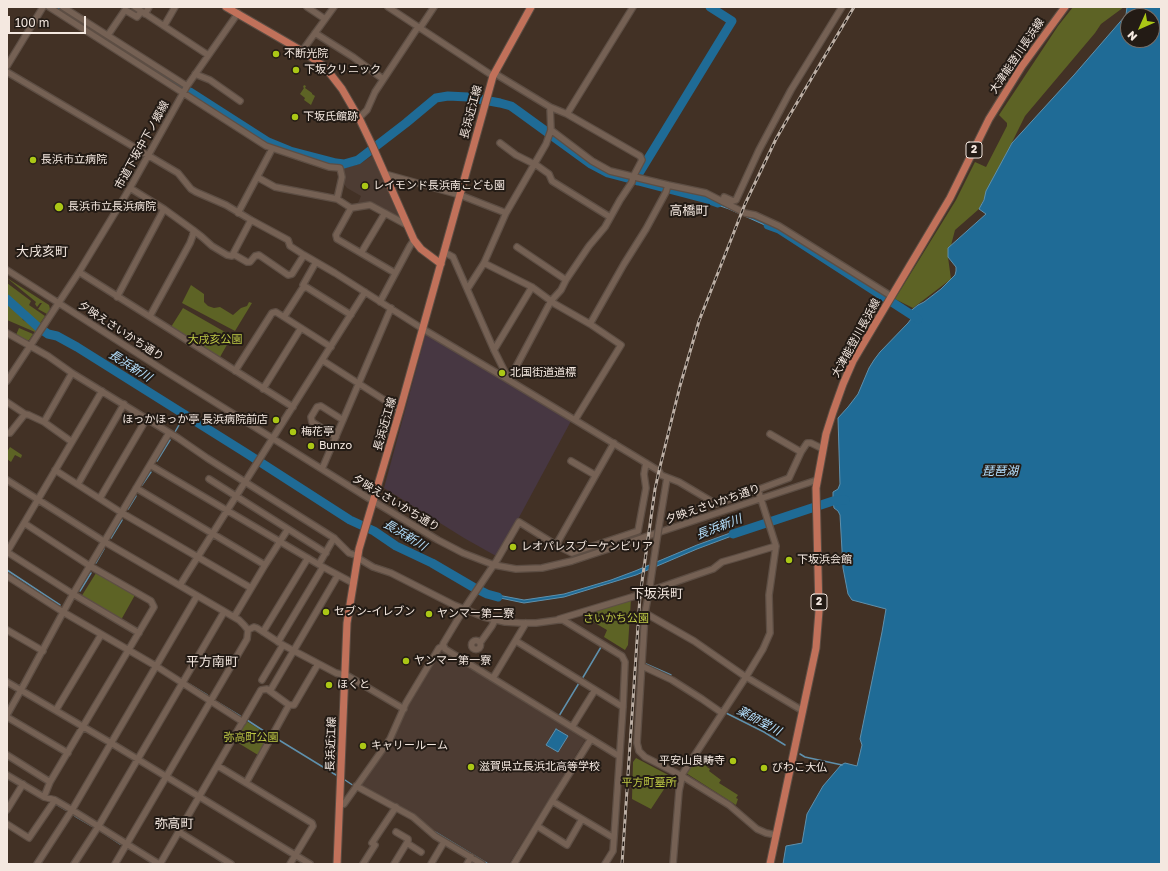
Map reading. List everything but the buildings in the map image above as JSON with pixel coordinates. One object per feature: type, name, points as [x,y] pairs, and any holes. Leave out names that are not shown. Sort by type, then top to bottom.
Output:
[{"type":"main road","points":[[226,7],[302,51],[325,67],[342,89],[359,118],[374,148],[414,240],[421,249],[441,264]]},
{"type":"main road","name":"長浜近江線","points":[[337,864],[347,623],[358,554],[423,329],[493,75],[531,7]]},
{"type":"main road","name":"大津能登川長浜線","points":[[770,864],[816,648],[819,611],[816,484],[823,449],[833,412],[853,361],[950,198],[989,120],[1022,66],[1065,7]]},
{"type":"street","points":[[7,66],[43,7]]},
{"type":"street","points":[[49,7],[272,149],[329,167],[340,168],[342,177],[337,199]]},
{"type":"street","points":[[63,7],[187,86]]},
{"type":"street","points":[[135,7],[208,56]]},
{"type":"street","points":[[108,35],[125,10],[137,16],[149,7]]},
{"type":"street","points":[[164,26],[175,7]]},
{"type":"street","points":[[307,7],[324,19]]},
{"type":"street","points":[[302,51],[334,7]]},
{"type":"street","points":[[388,7],[493,75],[550,107],[567,114],[640,156],[642,160],[634,178],[603,230],[589,246],[561,290],[550,301],[508,379]]},
{"type":"street","points":[[359,118],[367,110],[375,92],[434,7]]},
{"type":"street","points":[[567,114],[632,7]]},
{"type":"street","points":[[550,133],[610,171],[667,188],[716,194],[733,201],[736,200],[759,150],[791,90],[842,7]]},
{"type":"street","name":"市道下坂中下ノ郷線","points":[[32,345],[79,272],[130,188],[187,86],[238,13]]},
{"type":"street","points":[[315,33],[384,79]]},
{"type":"street","points":[[7,72],[178,173],[191,189],[226,205],[288,240],[290,246],[423,329],[614,443],[658,471],[661,475],[679,482],[716,504],[789,478],[800,452],[807,443],[811,443],[823,449]]},
{"type":"street","points":[[195,74],[210,80],[240,101]]},
{"type":"street","points":[[468,288],[484,263],[506,213],[546,144],[550,133],[550,107]]},
{"type":"street","points":[[500,143],[516,155],[549,174],[552,181],[610,217]]},
{"type":"street","points":[[238,213],[272,149]]},
{"type":"street","points":[[385,174],[460,195],[506,213]]},
{"type":"street","points":[[257,178],[276,187],[337,199],[351,208],[370,205],[407,225]]},
{"type":"street","points":[[130,188],[164,209],[212,246],[227,255],[232,256],[233,254],[247,262],[250,262],[255,256],[259,255],[288,275],[292,274],[304,255]]},
{"type":"street","points":[[590,324],[646,229],[667,188]]},
{"type":"street","points":[[706,193],[745,213],[755,215],[789,231],[890,299]]},
{"type":"street","points":[[351,208],[336,235],[337,239],[395,273]]},
{"type":"street","points":[[117,297],[164,209]]},
{"type":"street","points":[[361,253],[385,213]]},
{"type":"street","points":[[233,254],[251,220]]},
{"type":"street","points":[[150,316],[190,243],[193,230]]},
{"type":"street","points":[[380,302],[414,240]]},
{"type":"street","points":[[517,247],[566,280]]},
{"type":"street","points":[[444,252],[453,257],[468,288],[494,350],[508,376],[508,379]]},
{"type":"street","points":[[316,262],[303,285],[351,315]]},
{"type":"street","points":[[484,263],[532,287],[550,301],[590,324],[622,345],[575,420]]},
{"type":"street","name":"夕映えさいかち通り","points":[[7,270],[373,501],[438,540],[494,565],[516,569],[542,568],[572,561],[761,499],[816,484]]},
{"type":"street","points":[[79,272],[293,407]]},
{"type":"street","points":[[284,317],[302,289],[306,287]]},
{"type":"street","points":[[494,350],[532,287]]},
{"type":"street","points":[[180,585],[365,292]]},
{"type":"street","points":[[322,469],[391,308]]},
{"type":"street","points":[[235,371],[272,313],[276,312],[331,347]]},
{"type":"street","points":[[263,388],[301,328]]},
{"type":"street","points":[[7,333],[32,345],[72,373],[246,480],[334,538],[349,553],[358,554],[373,567],[391,573],[479,616],[510,623],[541,623],[556,620],[713,569],[722,562],[776,545]]},
{"type":"street","points":[[7,381],[32,345]]},
{"type":"street","points":[[322,360],[400,410]]},
{"type":"street","points":[[44,422],[72,373]]},
{"type":"street","points":[[102,391],[7,552],[139,634]]},
{"type":"street","points":[[7,402],[25,414],[44,422],[72,442]]},
{"type":"street","points":[[78,484],[124,404]]},
{"type":"street","points":[[336,437],[312,422],[311,417],[317,407],[321,406],[343,420]]},
{"type":"street","points":[[7,433],[10,433],[25,414]]},
{"type":"street","points":[[100,498],[147,418]]},
{"type":"street","points":[[68,753],[7,716],[73,594],[169,433]]},
{"type":"street","points":[[770,434],[800,452]]},
{"type":"street","points":[[556,545],[614,443]]},
{"type":"street","points":[[571,461],[595,475]]},
{"type":"street","points":[[340,805],[344,804],[390,739],[406,703],[439,648],[443,646],[465,608],[494,565],[519,522],[572,553],[638,531],[646,488],[644,474],[646,463]]},
{"type":"street","points":[[150,465],[321,566],[353,583]]},
{"type":"street","points":[[56,470],[122,513],[197,558],[251,588]]},
{"type":"street","points":[[668,478],[645,613],[637,743],[639,751],[645,757],[682,776],[729,805],[757,829],[776,835]]},
{"type":"street","points":[[209,479],[326,553]]},
{"type":"street","points":[[7,480],[104,542],[234,617],[248,630],[247,639],[115,864]]},
{"type":"street","points":[[136,488],[265,565]]},
{"type":"street","points":[[673,864],[678,798],[682,776],[689,762],[763,649],[770,633],[769,596],[776,545],[757,490]]},
{"type":"street","points":[[24,523],[90,566],[151,601],[154,607],[50,782],[44,796]]},
{"type":"street","points":[[234,617],[288,529]]},
{"type":"street","points":[[262,680],[334,538]]},
{"type":"street","points":[[263,632],[308,558]]},
{"type":"street","points":[[270,691],[338,575]]},
{"type":"street","points":[[7,576],[63,612],[156,666],[243,722]]},
{"type":"street","points":[[37,864],[72,810],[197,596]]},
{"type":"street","points":[[74,864],[138,760],[224,612]]},
{"type":"street","points":[[645,613],[694,642],[724,663],[797,708],[803,710]]},
{"type":"street","points":[[480,643],[495,620]]},
{"type":"street","points":[[556,620],[564,621],[624,658],[625,662],[613,851],[605,864]]},
{"type":"street","points":[[492,678],[526,623]]},
{"type":"street","points":[[248,630],[254,627],[257,628],[294,651],[336,673],[348,676],[404,709]]},
{"type":"street","points":[[7,630],[43,650]]},
{"type":"street","points":[[56,710],[101,634]]},
{"type":"street","points":[[516,641],[623,707]]},
{"type":"street","points":[[443,646],[445,649],[619,756]]},
{"type":"street","points":[[7,775],[44,796],[55,800],[160,864],[261,690],[267,689],[289,705],[294,705],[318,664]]},
{"type":"street","points":[[642,666],[672,680],[722,713]]},
{"type":"street","points":[[7,682],[83,726],[310,864]]},
{"type":"street","points":[[572,727],[595,690]]},
{"type":"street","points":[[246,783],[289,705]]},
{"type":"street","points":[[514,864],[591,739]]},
{"type":"street","points":[[7,755],[50,782]]},
{"type":"street","points":[[218,766],[312,823],[313,826],[290,864]]},
{"type":"street","points":[[7,810],[23,784]]},
{"type":"street","points":[[356,786],[413,817],[444,842],[482,864]]},
{"type":"street","points":[[7,824],[29,838],[55,800]]},
{"type":"street","points":[[552,801],[614,838]]},
{"type":"street","points":[[363,864],[375,845],[372,843],[396,807]]},
{"type":"street","points":[[537,826],[567,845],[582,820]]},
{"type":"street","points":[[179,832],[231,864]]},
{"type":"street","points":[[394,864],[408,841],[408,839],[396,832]]},
{"type":"street","points":[[431,864],[444,842]]},
{"type":"street","points":[[407,843],[421,852]]},
{"type":"street","points":[[467,864],[471,857]]},
{"type":"shaded area","name":"レイモンド長浜南こども園","points":[[373,155],[399,217],[369,202],[358,203],[361,196],[347,188],[343,183],[344,168],[360,164]]},
{"type":"shaded area","points":[[426,333],[571,421],[516,523],[496,556],[464,538],[384,488]]},
{"type":"shaded area","name":"滋賀県立長浜北高等学校","points":[[442,649],[585,740],[509,864],[490,864],[430,828],[407,810],[360,785],[387,749],[404,713]]},
{"type":"green space","points":[[1073,7],[1124,7],[1120,8],[1120,10],[1101,24],[1025,116],[979,209],[955,230],[948,257],[951,279],[913,308],[895,299],[956,200],[975,162],[986,167],[1007,126],[1007,123],[999,115],[1058,26]]},
{"type":"green space","points":[[304,85],[306,86],[305,88],[315,96],[311,105],[304,100],[305,98],[300,94],[304,88]]},
{"type":"green space","points":[[7,278],[49,305],[50,309],[47,314],[38,309],[42,303],[40,303],[37,307],[35,304],[36,302]]},
{"type":"green space","points":[[7,283],[31,301],[29,305],[45,316],[39,325],[25,312],[12,303],[7,297]]},
{"type":"green space","points":[[191,285],[204,294],[204,302],[208,306],[214,308],[220,307],[233,315],[241,308],[247,306],[249,302],[252,303],[235,331],[182,303]]},
{"type":"green space","points":[[11,305],[23,314],[23,320],[37,328],[35,332],[7,320],[7,306]]},
{"type":"green space","name":"大戌亥公園","points":[[183,308],[232,336],[220,357],[171,327]]},
{"type":"green space","points":[[19,328],[33,334],[29,340],[25,340],[16,335]]},
{"type":"green space","points":[[10,447],[22,455],[21,458],[15,455],[11,462],[7,459],[7,452]]},
{"type":"green space","points":[[96,573],[135,595],[121,620],[81,597]]},
{"type":"green space","name":"さいかち公園","points":[[631,599],[628,645],[625,650],[604,637],[607,630],[583,616]]},
{"type":"green space","name":"弥高町公園","points":[[246,721],[269,735],[258,755],[235,741]]},
{"type":"green space","points":[[695,757],[708,765],[707,767],[710,769],[709,771],[721,780],[719,783],[738,795],[736,798],[738,799],[736,805],[686,773]]},
{"type":"green space","name":"平方町墓所","points":[[636,758],[672,777],[651,809],[632,799],[633,762]]},
{"type":"water","name":"琵琶湖","points":[[1161,7],[1161,864],[783,864],[786,846],[802,843],[807,814],[823,786],[841,765],[845,763],[857,766],[862,745],[860,739],[886,609],[852,600],[848,594],[843,568],[840,515],[834,508],[833,501],[833,492],[838,489],[840,484],[838,418],[858,394],[874,360],[911,319],[908,313],[941,289],[955,275],[956,267],[948,257],[948,248],[986,214],[979,209],[984,200],[986,191],[1012,143],[1120,22],[1120,48],[1160,48],[1160,8],[1127,8]]},
{"type":"water","points":[[708,198],[780,228],[778,231],[729,209],[706,201]]},
{"type":"water","points":[[744,528],[745,531],[697,549],[636,575],[564,597],[524,603],[486,595],[487,593],[524,600],[564,594],[611,580],[697,545]]},
{"type":"water","points":[[556,729],[568,736],[558,752],[546,745]]},
{"type":"waterway","points":[[57,7],[181,86]]},
{"type":"waterway","points":[[638,181],[638,175],[732,21],[710,7]]},
{"type":"waterway","points":[[190,92],[268,142],[290,151],[344,164],[358,160],[436,98],[448,96],[468,97],[500,103],[511,106],[591,164],[608,173],[718,203]]},
{"type":"waterway","points":[[768,225],[779,229],[918,319]]},
{"type":"waterway","name":"長浜新川","points":[[7,299],[48,334],[57,336],[77,347],[350,520],[374,531],[396,546],[432,563],[473,587],[487,594],[498,597]]},
{"type":"waterway","name":"薬師堂川","points":[[181,421],[185,415]]},
{"type":"waterway","name":"薬師堂川","points":[[175,432],[179,425]]},
{"type":"waterway","name":"薬師堂川","points":[[157,461],[170,440]]},
{"type":"waterway","name":"薬師堂川","points":[[142,485],[151,472]]},
{"type":"waterway","name":"薬師堂川","points":[[128,509],[136,496]]},
{"type":"waterway","name":"長浜新川","points":[[733,534],[833,501],[845,500]]},
{"type":"waterway","name":"薬師堂川","points":[[111,538],[122,520]]},
{"type":"waterway","name":"薬師堂川","points":[[96,563],[104,549]]},
{"type":"waterway","name":"薬師堂川","points":[[7,570],[60,605]]},
{"type":"waterway","name":"薬師堂川","points":[[80,591],[91,573]]},
{"type":"waterway","points":[[582,679],[601,647]]},
{"type":"waterway","name":"薬師堂川","points":[[646,664],[671,675]]},
{"type":"waterway","points":[[559,716],[579,683]]},
{"type":"waterway","points":[[189,684],[207,695]]},
{"type":"waterway","points":[[217,702],[240,716]]},
{"type":"waterway","name":"薬師堂川","points":[[724,712],[764,732],[785,745]]},
{"type":"waterway","points":[[247,720],[270,735]]},
{"type":"waterway","points":[[274,737],[336,775]]},
{"type":"waterway","points":[[569,769],[586,742]]},
{"type":"waterway","name":"薬師堂川","points":[[800,754],[805,757],[842,765]]},
{"type":"waterway","points":[[345,780],[354,786]]},
{"type":"waterway","points":[[56,804],[66,810]]},
{"type":"waterway","points":[[75,816],[92,826]]},
{"type":"waterway","points":[[102,832],[120,844]]},
{"type":"waterway","points":[[435,832],[488,864]]},
{"type":"waterway","points":[[511,864],[520,849]]},
{"type":"railway","points":[[622,864],[640,596],[655,489],[680,386],[699,321],[745,204],[776,139],[854,7]]},
{"type":"place","name":"不断光院","points":[[276,54]]},
{"type":"place","name":"下坂クリニック","points":[[296,70]]},
{"type":"place","name":"下坂氏館跡","points":[[295,117]]},
{"type":"place","name":"長浜市立病院","points":[[33,160]]},
{"type":"place","name":"レイモンド長浜南こども園","points":[[365,186]]},
{"type":"place","name":"長浜市立長浜病院","points":[[59,207]]},
{"type":"place","name":"北国街道道標","points":[[502,373]]},
{"type":"place","name":"ほっかほっか亭 長浜病院前店","points":[[276,420]]},
{"type":"place","name":"梅花亭","points":[[293,432]]},
{"type":"place","name":"Bunzo","points":[[311,446]]},
{"type":"place","name":"レオパレスブーケンビリア","points":[[513,547]]},
{"type":"place","name":"下坂浜会館","points":[[789,560]]},
{"type":"place","name":"セブン-イレブン","points":[[326,612]]},
{"type":"place","name":"ヤンマー第二寮","points":[[429,614]]},
{"type":"place","name":"ヤンマー第一寮","points":[[406,661]]},
{"type":"place","name":"ほくと","points":[[329,685]]},
{"type":"place","name":"キャリールーム","points":[[363,746]]},
{"type":"place","name":"平安山良畴寺","points":[[733,761]]},
{"type":"place","name":"滋賀県立長浜北高等学校","points":[[471,767]]},
{"type":"place","name":"びわこ大仏","points":[[764,768]]},
{"type":"district","name":"高橋町","points":[[689,211]]},
{"type":"district","name":"大戌亥町","points":[[42,252]]},
{"type":"district","name":"下坂浜町","points":[[657,594]]},
{"type":"district","name":"平方南町","points":[[212,662]]},
{"type":"district","name":"弥高町","points":[[174,824]]}]
